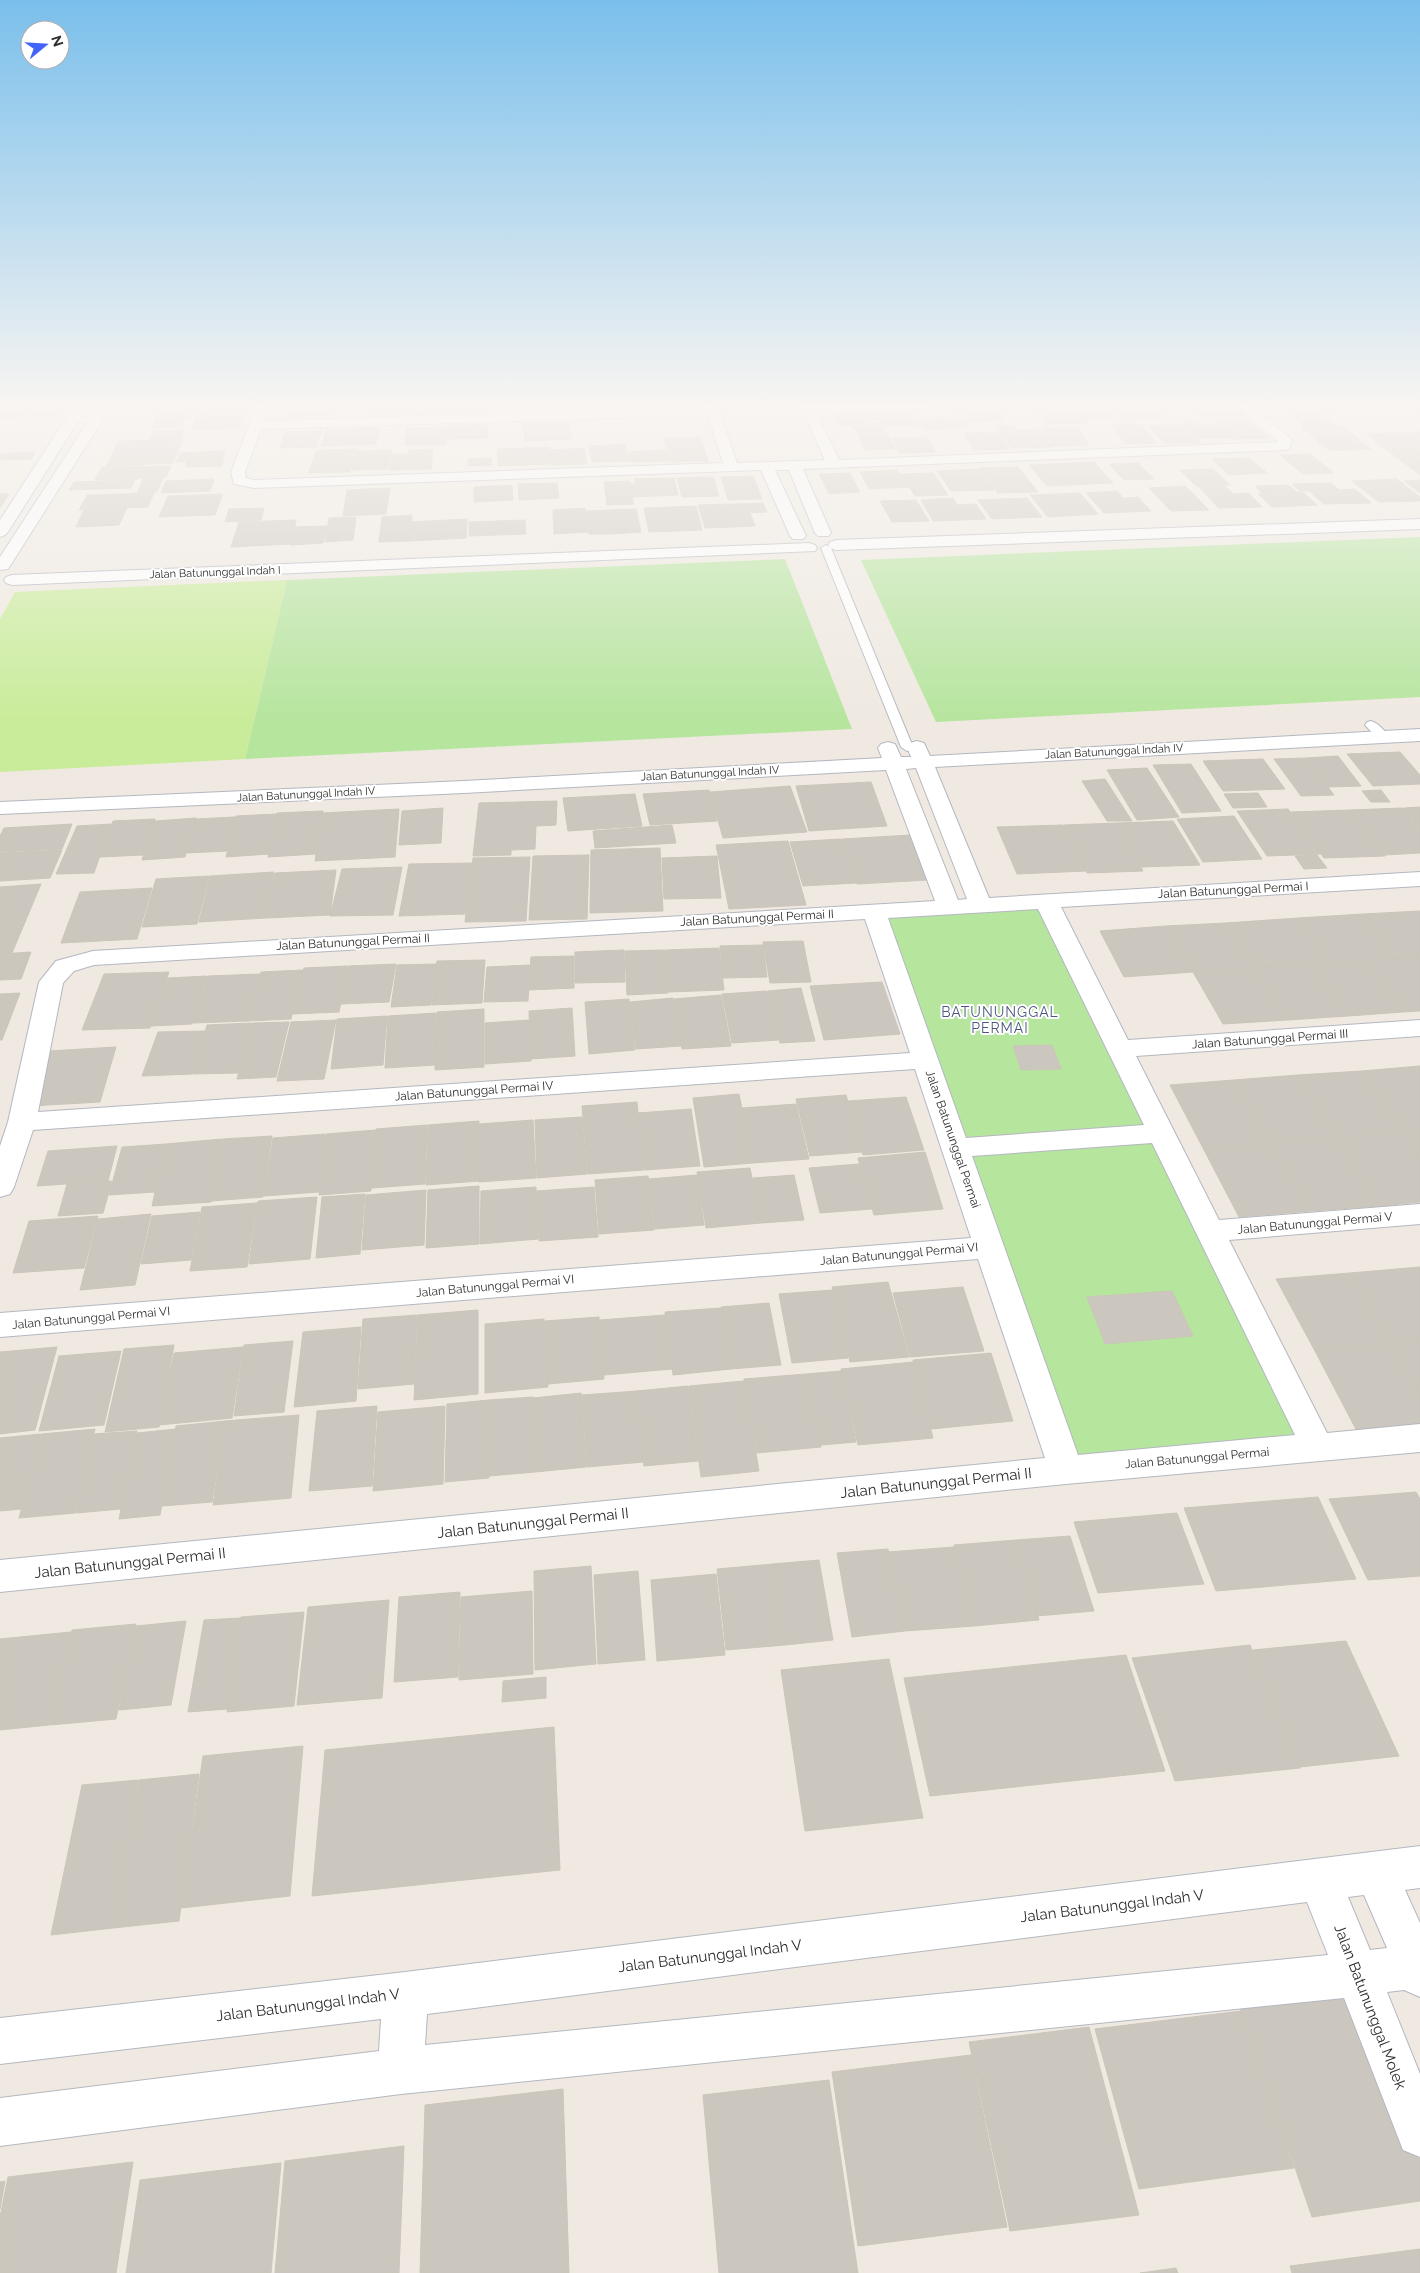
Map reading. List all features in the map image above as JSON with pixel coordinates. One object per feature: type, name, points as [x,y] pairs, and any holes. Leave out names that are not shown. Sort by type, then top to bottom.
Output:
[{"type":"street","points":[[0,532],[15,508]]},
{"type":"street","points":[[10,579],[14,568],[1,566],[39,508]]},
{"type":"street","points":[[786,508],[801,541]]},
{"type":"street","points":[[815,508],[831,541],[1175,529],[1420,524]]},
{"type":"street","points":[[1175,529],[1420,516]]},
{"type":"street","name":"Jalan Batununggal Indah I","points":[[10,579],[831,541]]},
{"type":"street","name":"Jalan Batununggal Indah IV","points":[[1377,731],[1420,722]]},
{"type":"street","name":"Jalan Batununggal Indah IV","points":[[0,808],[465,778],[906,753],[1377,731],[1420,735]]},
{"type":"street","points":[[906,753],[980,905]]},
{"type":"street","points":[[906,753],[949,907]]},
{"type":"street","name":"Jalan Batununggal Indah IV","points":[[0,791],[465,778]]},
{"type":"street","name":"Jalan Batununggal Permai I","points":[[1046,901],[1420,879]]},
{"type":"street","points":[[874,911],[1046,901],[1317,1446],[1420,1438]]},
{"type":"street","name":"Jalan Batununggal Permai","points":[[874,911],[1066,1470],[1317,1446]]},
{"type":"street","name":"Jalan Batununggal Permai II","points":[[0,1187],[22,1122],[51,982],[65,966],[93,958],[874,911]]},
{"type":"street","name":"Jalan Batununggal Permai III","points":[[1120,1049],[1420,1028]]},
{"type":"street","name":"Jalan Batununggal Permai IV","points":[[22,1122],[925,1060]]},
{"type":"street","points":[[956,1148],[1161,1133]]},
{"type":"street","name":"Jalan Batununggal Permai V","points":[[1210,1231],[1420,1214]]},
{"type":"street","name":"Jalan Batununggal Permai VI","points":[[0,1325],[990,1246]]},
{"type":"street","name":"Jalan Batununggal Permai II","points":[[0,1576],[1066,1470]]},
{"type":"street","name":"Jalan Batununggal Indah V","points":[[0,2041],[405,1994],[1420,1867]]},
{"type":"street","points":[[0,2122],[401,2071],[1419,1969],[1376,1872]]},
{"type":"street","name":"Jalan Batununggal Molek","points":[[1320,1880],[1420,2133]]},
{"type":"street","points":[[401,2071],[405,1994]]},
{"type":"lane","points":[[831,541],[906,753]]},
{"type":"green space","points":[[1420,537],[1420,697],[936,722],[861,560]]},
{"type":"green space","points":[[785,559],[852,729],[245,759],[287,580]]},
{"type":"green space","points":[[287,580],[245,759],[0,772],[0,619],[15,592]]},
{"type":"green space","points":[[1045,903],[1310,1452],[1077,1471],[880,913]]},
{"type":"building","points":[[80,508],[123,508],[79,510]]},
{"type":"building","points":[[127,508],[119,525],[76,527],[84,510]]},
{"type":"building","points":[[163,508],[218,508],[215,515],[159,517]]},
{"type":"building","points":[[264,508],[261,520],[225,522],[229,509]]},
{"type":"building","points":[[344,508],[387,508],[386,514],[343,516]]},
{"type":"building","points":[[585,508],[588,532],[554,534],[553,510]]},
{"type":"building","points":[[644,508],[697,508],[702,530],[649,532]]},
{"type":"building","points":[[699,508],[765,508],[767,512],[701,515]]},
{"type":"building","points":[[884,508],[921,508],[929,521],[892,522]]},
{"type":"building","points":[[926,508],[979,508],[986,519],[933,521]]},
{"type":"building","points":[[984,508],[1035,508],[1042,517],[992,519]]},
{"type":"building","points":[[1041,508],[1093,508],[1098,514],[1048,517]]},
{"type":"building","points":[[1100,508],[1148,508],[1151,511],[1104,513]]},
{"type":"building","points":[[1168,508],[1207,508],[1209,510],[1171,511]]},
{"type":"building","points":[[636,509],[641,532],[613,534],[609,510]]},
{"type":"building","points":[[609,510],[612,534],[589,534],[586,511]]},
{"type":"building","points":[[750,513],[755,526],[705,528],[701,515]]},
{"type":"building","points":[[412,515],[410,541],[379,542],[382,517]]},
{"type":"building","points":[[356,517],[353,540],[325,542],[329,518]]},
{"type":"building","points":[[467,519],[466,538],[410,541],[411,522]]},
{"type":"building","points":[[296,520],[291,544],[231,547],[239,522]]},
{"type":"building","points":[[525,520],[526,534],[469,536],[469,522]]},
{"type":"building","points":[[327,526],[323,543],[291,545],[295,527]]},
{"type":"building","points":[[1400,752],[1420,775],[1420,784],[1373,786],[1347,754]]},
{"type":"building","points":[[1338,756],[1361,786],[1328,787],[1306,758]]},
{"type":"building","points":[[1306,758],[1334,795],[1301,796],[1274,759]]},
{"type":"building","points":[[1263,759],[1285,789],[1223,791],[1203,761]]},
{"type":"building","points":[[1191,764],[1221,811],[1182,813],[1153,765]]},
{"type":"building","points":[[1147,768],[1179,817],[1137,820],[1107,770]]},
{"type":"building","points":[[1105,779],[1132,821],[1107,821],[1082,781]]},
{"type":"building","points":[[871,782],[887,826],[809,831],[796,786]]},
{"type":"building","points":[[790,786],[807,832],[723,838],[710,792]]},
{"type":"building","points":[[709,790],[717,821],[650,825],[643,794]]},
{"type":"building","points":[[1381,790],[1390,802],[1371,802],[1362,791]]},
{"type":"building","points":[[1258,793],[1267,807],[1233,808],[1224,794]]},
{"type":"building","points":[[635,794],[642,826],[568,831],[563,798]]},
{"type":"building","points":[[557,801],[556,825],[536,826],[535,849],[511,850],[511,855],[473,856],[479,803]]},
{"type":"building","points":[[1420,807],[1420,827],[1404,808]]},
{"type":"building","points":[[443,808],[441,843],[399,845],[402,811]]},
{"type":"building","points":[[1403,808],[1420,828],[1420,853],[1385,855],[1350,810]]},
{"type":"building","points":[[399,809],[395,857],[315,861],[322,813]]},
{"type":"building","points":[[1288,809],[1321,854],[1267,856],[1237,811]]},
{"type":"building","points":[[1350,810],[1385,856],[1324,858],[1291,812]]},
{"type":"building","points":[[323,811],[316,854],[268,857],[277,813]]},
{"type":"building","points":[[277,814],[269,854],[226,857],[236,816]]},
{"type":"building","points":[[1234,816],[1262,859],[1203,862],[1177,819]]},
{"type":"building","points":[[235,817],[227,851],[187,853],[196,819]]},
{"type":"building","points":[[196,818],[185,857],[142,860],[155,821]]},
{"type":"building","points":[[155,819],[143,855],[100,857],[113,821]]},
{"type":"building","points":[[1173,821],[1200,865],[1142,867],[1118,823]]},
{"type":"building","points":[[1118,823],[1143,871],[1087,873],[1064,825]]},
{"type":"building","points":[[72,824],[62,849],[0,852],[0,836],[4,828]]},
{"type":"building","points":[[111,824],[94,873],[56,874],[77,826]]},
{"type":"building","points":[[672,825],[676,843],[595,848],[593,831]]},
{"type":"building","points":[[1063,825],[1086,871],[1017,874],[997,827]]},
{"type":"building","points":[[911,835],[928,880],[857,884],[842,839]]},
{"type":"building","points":[[841,839],[856,883],[803,886],[790,842]]},
{"type":"building","points":[[788,841],[806,905],[729,909],[716,845]]},
{"type":"building","points":[[660,848],[663,911],[590,913],[591,850]]},
{"type":"building","points":[[62,850],[50,878],[0,881],[0,853]]},
{"type":"building","points":[[589,855],[587,919],[529,920],[533,856]]},
{"type":"building","points":[[1317,855],[1327,868],[1304,869],[1295,856]]},
{"type":"building","points":[[717,856],[721,898],[664,899],[662,858]]},
{"type":"building","points":[[530,857],[526,921],[465,922],[473,858]]},
{"type":"building","points":[[472,863],[465,914],[399,916],[409,864]]},
{"type":"building","points":[[402,867],[393,915],[330,916],[342,869]]},
{"type":"building","points":[[336,870],[330,915],[266,918],[275,873]]},
{"type":"building","points":[[274,872],[266,918],[199,922],[210,876]]},
{"type":"building","points":[[209,876],[197,924],[142,927],[156,879]]},
{"type":"building","points":[[41,884],[12,953],[0,954],[0,887]]},
{"type":"building","points":[[152,888],[137,939],[61,943],[80,892]]},
{"type":"building","points":[[1420,911],[1420,957],[1396,959],[1363,914]]},
{"type":"building","points":[[1363,914],[1396,959],[1330,963],[1298,918]]},
{"type":"building","points":[[1298,918],[1330,963],[1255,968],[1226,923]]},
{"type":"building","points":[[1226,923],[1255,968],[1193,972],[1166,926]]},
{"type":"building","points":[[1166,926],[1193,972],[1124,977],[1100,931]]},
{"type":"building","points":[[803,941],[811,982],[770,983],[763,942]]},
{"type":"building","points":[[763,945],[767,977],[723,978],[720,946]]},
{"type":"building","points":[[719,948],[724,990],[668,992],[666,950]]},
{"type":"building","points":[[624,950],[625,982],[575,983],[575,952]]},
{"type":"building","points":[[665,950],[668,993],[627,995],[625,951]]},
{"type":"building","points":[[31,952],[21,979],[0,980],[0,954]]},
{"type":"building","points":[[574,956],[574,988],[529,990],[531,957]]},
{"type":"building","points":[[1420,957],[1420,1011],[1403,1012],[1365,961]]},
{"type":"building","points":[[485,960],[482,1003],[432,1005],[437,961]]},
{"type":"building","points":[[1365,961],[1403,1012],[1348,1016],[1312,964]]},
{"type":"building","points":[[396,964],[389,1002],[341,1004],[349,966]]},
{"type":"building","points":[[436,964],[431,1005],[391,1007],[397,965]]},
{"type":"building","points":[[1312,964],[1348,1016],[1288,1020],[1255,968]]},
{"type":"building","points":[[530,965],[528,1001],[484,1002],[487,967]]},
{"type":"building","points":[[348,966],[339,1012],[293,1014],[304,968]]},
{"type":"building","points":[[1255,968],[1288,1020],[1223,1024],[1193,972]]},
{"type":"building","points":[[303,970],[291,1019],[247,1021],[261,972]]},
{"type":"building","points":[[169,972],[150,1028],[82,1030],[104,974]]},
{"type":"building","points":[[260,974],[247,1021],[193,1023],[208,976]]},
{"type":"building","points":[[207,976],[192,1024],[151,1026],[168,978]]},
{"type":"building","points":[[882,982],[900,1034],[824,1040],[810,986]]},
{"type":"building","points":[[801,988],[815,1041],[780,1043],[768,991]]},
{"type":"building","points":[[767,991],[779,1040],[732,1043],[722,994]]},
{"type":"building","points":[[20,993],[2,1040],[0,1040],[0,994]]},
{"type":"building","points":[[721,995],[731,1046],[682,1049],[674,999]]},
{"type":"building","points":[[673,998],[681,1046],[636,1049],[630,1002]]},
{"type":"building","points":[[629,999],[635,1050],[589,1054],[585,1002]]},
{"type":"building","points":[[572,1008],[575,1056],[531,1059],[529,1011]]},
{"type":"building","points":[[484,1009],[484,1067],[435,1070],[437,1012]]},
{"type":"building","points":[[436,1013],[435,1065],[385,1068],[388,1016]]},
{"type":"building","points":[[387,1016],[383,1065],[331,1069],[337,1019]]},
{"type":"building","points":[[336,1020],[324,1079],[277,1081],[291,1022]]},
{"type":"building","points":[[529,1020],[531,1061],[485,1064],[485,1023]]},
{"type":"building","points":[[289,1022],[276,1077],[237,1079],[252,1023]]},
{"type":"building","points":[[251,1023],[238,1073],[193,1074],[207,1025]]},
{"type":"building","points":[[205,1031],[192,1074],[142,1076],[158,1032]]},
{"type":"building","points":[[1052,1045],[1061,1069],[1021,1070],[1013,1046]]},
{"type":"building","points":[[116,1047],[100,1102],[30,1106],[49,1051]]},
{"type":"building","points":[[1420,1066],[1420,1131],[1403,1132],[1362,1071]]},
{"type":"building","points":[[1362,1071],[1403,1132],[1337,1138],[1298,1075]]},
{"type":"building","points":[[1298,1075],[1337,1138],[1270,1143],[1234,1080]]},
{"type":"building","points":[[1234,1080],[1270,1143],[1203,1148],[1170,1085]]},
{"type":"building","points":[[739,1094],[753,1163],[704,1167],[693,1098]]},
{"type":"building","points":[[846,1095],[862,1152],[810,1156],[796,1099]]},
{"type":"building","points":[[906,1097],[924,1150],[863,1155],[848,1101]]},
{"type":"building","points":[[637,1102],[644,1170],[588,1174],[582,1106]]},
{"type":"building","points":[[796,1104],[809,1159],[753,1163],[742,1108]]},
{"type":"building","points":[[691,1109],[700,1166],[645,1170],[638,1113]]},
{"type":"building","points":[[582,1117],[587,1174],[537,1178],[535,1120]]},
{"type":"building","points":[[533,1120],[536,1178],[479,1182],[479,1124]]},
{"type":"building","points":[[479,1121],[479,1181],[426,1185],[428,1125]]},
{"type":"building","points":[[427,1125],[425,1184],[372,1188],[376,1129]]},
{"type":"building","points":[[376,1130],[371,1191],[319,1195],[326,1134]]},
{"type":"building","points":[[1420,1131],[1420,1157],[1403,1132]]},
{"type":"building","points":[[1403,1132],[1420,1157],[1420,1202],[1380,1206],[1337,1138]]},
{"type":"building","points":[[325,1134],[319,1192],[264,1196],[273,1138]]},
{"type":"building","points":[[272,1136],[263,1197],[211,1201],[223,1139]]},
{"type":"building","points":[[1337,1138],[1380,1206],[1310,1211],[1270,1143]]},
{"type":"building","points":[[222,1139],[211,1202],[152,1206],[166,1144]]},
{"type":"building","points":[[1270,1143],[1310,1211],[1239,1217],[1203,1148]]},
{"type":"building","points":[[166,1144],[155,1192],[109,1195],[122,1147]]},
{"type":"building","points":[[117,1146],[108,1181],[37,1186],[48,1151]]},
{"type":"building","points":[[925,1152],[943,1209],[874,1215],[858,1158]]},
{"type":"building","points":[[859,1164],[872,1209],[820,1213],[809,1168]]},
{"type":"building","points":[[750,1168],[761,1223],[706,1228],[697,1172]]},
{"type":"building","points":[[697,1175],[704,1225],[655,1229],[649,1179]]},
{"type":"building","points":[[794,1175],[804,1220],[761,1223],[753,1178]]},
{"type":"building","points":[[648,1176],[654,1230],[599,1234],[595,1180]]},
{"type":"building","points":[[112,1181],[103,1213],[58,1216],[67,1184]]},
{"type":"building","points":[[479,1186],[479,1244],[426,1248],[428,1190]]},
{"type":"building","points":[[536,1187],[538,1239],[480,1244],[481,1191]]},
{"type":"building","points":[[594,1187],[598,1237],[539,1241],[537,1191]]},
{"type":"building","points":[[426,1190],[424,1245],[362,1250],[366,1195]]},
{"type":"building","points":[[365,1194],[360,1254],[316,1258],[322,1197]]},
{"type":"building","points":[[317,1197],[310,1259],[249,1264],[258,1201]]},
{"type":"building","points":[[257,1203],[247,1267],[190,1271],[202,1207]]},
{"type":"building","points":[[200,1212],[191,1260],[141,1264],[152,1216]]},
{"type":"building","points":[[151,1214],[135,1285],[80,1290],[98,1219]]},
{"type":"building","points":[[98,1216],[84,1268],[13,1273],[29,1221]]},
{"type":"building","points":[[1420,1267],[1420,1342],[1391,1345],[1350,1273]]},
{"type":"building","points":[[1350,1273],[1391,1345],[1315,1351],[1276,1279]]},
{"type":"building","points":[[888,1282],[909,1357],[850,1362],[832,1287]]},
{"type":"building","points":[[963,1287],[984,1351],[910,1357],[893,1293]]},
{"type":"building","points":[[833,1290],[848,1358],[792,1363],[779,1294]]},
{"type":"building","points":[[1172,1291],[1193,1336],[1105,1344],[1087,1297]]},
{"type":"building","points":[[769,1303],[781,1365],[731,1369],[721,1307]]},
{"type":"building","points":[[721,1308],[731,1369],[673,1375],[665,1312]]},
{"type":"building","points":[[478,1310],[478,1394],[414,1400],[418,1315]]},
{"type":"building","points":[[417,1315],[414,1384],[358,1389],[363,1319]]},
{"type":"building","points":[[665,1315],[672,1369],[604,1375],[600,1320]]},
{"type":"building","points":[[599,1317],[604,1379],[548,1384],[545,1321]]},
{"type":"building","points":[[544,1319],[548,1387],[485,1393],[485,1324]]},
{"type":"building","points":[[361,1327],[356,1401],[294,1407],[303,1332]]},
{"type":"building","points":[[293,1341],[284,1412],[234,1416],[244,1345]]},
{"type":"building","points":[[1420,1342],[1420,1395],[1391,1345]]},
{"type":"building","points":[[174,1345],[159,1427],[105,1432],[124,1349]]},
{"type":"building","points":[[1391,1345],[1420,1395],[1420,1431],[1360,1437],[1315,1351]]},
{"type":"building","points":[[57,1347],[35,1430],[0,1434],[0,1352]]},
{"type":"building","points":[[243,1347],[232,1418],[159,1425],[174,1353]]},
{"type":"building","points":[[121,1351],[104,1425],[39,1431],[59,1356]]},
{"type":"building","points":[[991,1353],[1013,1421],[931,1429],[913,1360]]},
{"type":"building","points":[[913,1362],[933,1438],[858,1445],[841,1369]]},
{"type":"building","points":[[841,1371],[856,1442],[821,1445],[806,1374]]},
{"type":"building","points":[[806,1374],[821,1447],[757,1453],[744,1379]]},
{"type":"building","points":[[744,1381],[759,1471],[701,1477],[689,1386]]},
{"type":"building","points":[[688,1386],[698,1461],[644,1466],[637,1391]]},
{"type":"building","points":[[637,1391],[644,1462],[587,1467],[582,1395]]},
{"type":"building","points":[[581,1393],[586,1467],[535,1472],[533,1398]]},
{"type":"building","points":[[533,1397],[535,1472],[489,1476],[489,1400]]},
{"type":"building","points":[[489,1400],[489,1478],[445,1482],[447,1404]]},
{"type":"building","points":[[377,1406],[372,1486],[309,1491],[317,1411]]},
{"type":"building","points":[[445,1406],[443,1484],[373,1491],[378,1412]]},
{"type":"building","points":[[299,1415],[291,1498],[213,1505],[225,1421]]},
{"type":"building","points":[[225,1421],[212,1502],[162,1506],[176,1426]]},
{"type":"building","points":[[95,1429],[75,1513],[19,1518],[42,1434]]},
{"type":"building","points":[[176,1429],[160,1515],[119,1519],[137,1433]]},
{"type":"building","points":[[137,1431],[121,1509],[76,1513],[94,1434]]},
{"type":"building","points":[[41,1434],[21,1509],[0,1511],[0,1438]]},
{"type":"building","points":[[1416,1492],[1420,1499],[1420,1576],[1368,1580],[1329,1499]]},
{"type":"building","points":[[1318,1497],[1356,1579],[1216,1591],[1184,1508]]},
{"type":"building","points":[[1177,1513],[1204,1584],[1098,1593],[1074,1522]]},
{"type":"building","points":[[1070,1536],[1094,1611],[1037,1616],[1016,1540]]},
{"type":"building","points":[[1016,1540],[1039,1620],[974,1626],[954,1545]]},
{"type":"building","points":[[954,1547],[974,1626],[905,1631],[888,1552]]},
{"type":"building","points":[[888,1549],[905,1631],[852,1637],[837,1553]]},
{"type":"building","points":[[819,1560],[833,1640],[785,1645],[773,1564]]},
{"type":"building","points":[[773,1564],[785,1645],[726,1650],[717,1569]]},
{"type":"building","points":[[591,1566],[596,1664],[535,1670],[534,1571]]},
{"type":"building","points":[[638,1571],[645,1660],[598,1664],[594,1575]]},
{"type":"building","points":[[716,1574],[725,1655],[657,1661],[651,1580]]},
{"type":"building","points":[[532,1591],[533,1674],[459,1680],[461,1597]]},
{"type":"building","points":[[460,1592],[458,1677],[394,1682],[399,1597]]},
{"type":"building","points":[[389,1600],[382,1698],[297,1705],[308,1607]]},
{"type":"building","points":[[304,1612],[294,1706],[227,1712],[241,1617]]},
{"type":"building","points":[[241,1618],[227,1709],[188,1712],[204,1620]]},
{"type":"building","points":[[186,1621],[171,1705],[119,1710],[136,1626]]},
{"type":"building","points":[[136,1624],[116,1719],[50,1725],[72,1630]]},
{"type":"building","points":[[71,1632],[49,1725],[0,1730],[0,1639]]},
{"type":"building","points":[[1346,1641],[1399,1756],[1300,1767],[1253,1650]]},
{"type":"building","points":[[1250,1645],[1300,1768],[1175,1781],[1132,1658]]},
{"type":"building","points":[[1126,1655],[1165,1771],[930,1796],[904,1678]]},
{"type":"building","points":[[889,1659],[923,1818],[805,1831],[781,1670]]},
{"type":"building","points":[[546,1677],[546,1698],[502,1702],[503,1681]]},
{"type":"building","points":[[554,1727],[560,1870],[312,1896],[325,1750]]},
{"type":"building","points":[[303,1746],[290,1896],[181,1908],[203,1756]]},
{"type":"building","points":[[199,1774],[179,1921],[113,1928],[139,1780]]},
{"type":"building","points":[[138,1780],[113,1928],[51,1935],[82,1785]]},
{"type":"building","points":[[1355,1989],[1420,2151],[1420,2201],[1312,2217],[1239,2005]]},
{"type":"building","points":[[1241,2011],[1294,2168],[1139,2189],[1095,2029]]},
{"type":"building","points":[[1089,2027],[1139,2215],[1010,2231],[969,2042]]},
{"type":"building","points":[[971,2055],[1007,2227],[858,2246],[832,2072]]},
{"type":"building","points":[[829,2080],[858,2273],[719,2273],[703,2095]]},
{"type":"building","points":[[563,2089],[569,2273],[420,2273],[425,2105]]},
{"type":"building","points":[[404,2146],[399,2273],[275,2273],[285,2161]]},
{"type":"building","points":[[133,2162],[116,2273],[0,2273],[0,2217],[8,2177]]},
{"type":"building","points":[[281,2163],[271,2273],[126,2273],[140,2180]]},
{"type":"building","points":[[5,2181],[0,2209],[0,2182]]},
{"type":"building","points":[[1420,2249],[1420,2273],[1292,2273],[1290,2266]]},
{"type":"building","points":[[1176,2268],[1178,2273],[1140,2273]]},
{"type":"district","name":"BATUNUNGGAL PERMAI","points":[[1000,1020]]}]
